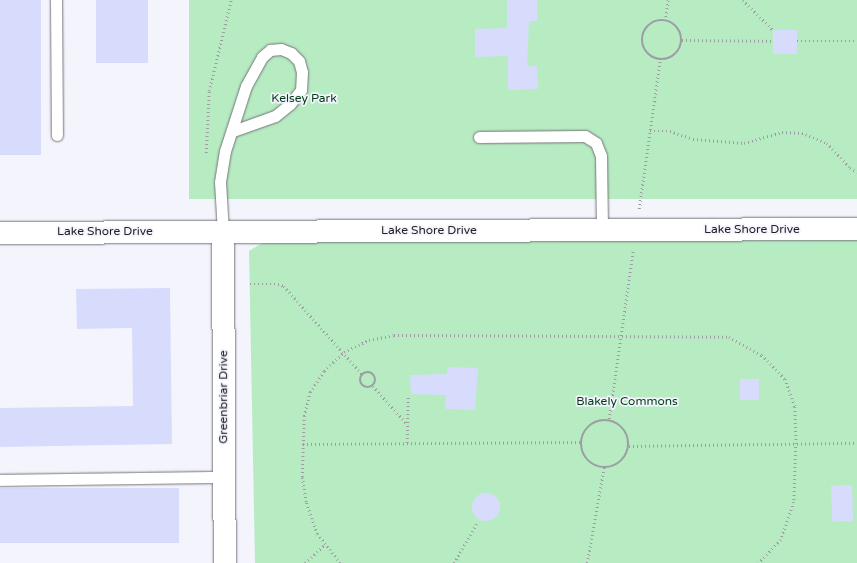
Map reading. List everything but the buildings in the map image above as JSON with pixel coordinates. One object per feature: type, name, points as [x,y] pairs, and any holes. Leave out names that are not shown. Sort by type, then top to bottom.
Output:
[{"type":"street","name":"Lake Shore Drive","points":[[0,233],[857,229]]},
{"type":"street","name":"Greenbriar Drive","points":[[223,232],[225,563]]},
{"type":"lane","points":[[56,0],[57,135]]},
{"type":"lane","points":[[223,232],[220,182],[225,151],[233,131],[246,86],[262,57],[270,50],[281,49],[291,53],[299,61],[302,72],[301,90],[290,104],[275,116],[233,131]]},
{"type":"lane","points":[[479,137],[584,136],[596,143],[601,156],[602,230]]},
{"type":"lane","points":[[0,480],[224,477]]},
{"type":"path","points":[[206,157],[209,90],[231,0]]},
{"type":"path","points":[[665,21],[668,0]]},
{"type":"path","points":[[743,0],[773,30]]},
{"type":"path","points":[[665,21],[677,27],[682,40],[679,52],[669,59],[657,59],[647,52],[643,40],[647,28],[652,23],[665,21]]},
{"type":"path","points":[[682,40],[773,41]]},
{"type":"path","points":[[797,41],[857,41]]},
{"type":"path","points":[[650,131],[670,130],[693,139],[744,143],[782,132],[802,133],[827,143],[850,168],[857,172]]},
{"type":"path","points":[[250,284],[278,284],[284,286],[363,375]]},
{"type":"path","points":[[340,563],[324,545],[317,534],[306,502],[302,477],[304,416],[310,392],[324,371],[344,352],[368,340],[394,335],[729,337],[762,355],[785,379],[796,407],[796,444],[794,502],[781,540],[759,563]]},
{"type":"path","points":[[369,373],[374,375],[376,382],[373,386],[368,388],[363,386],[360,380],[363,375],[369,373]]},
{"type":"path","points":[[373,386],[408,425]]},
{"type":"path","points":[[407,443],[408,397]]},
{"type":"path","points":[[609,419],[623,427],[627,434],[629,446],[625,457],[620,463],[612,467],[604,468],[589,462],[584,456],[580,442],[587,426],[594,422],[609,419]]},
{"type":"path","points":[[303,444],[580,442]]},
{"type":"path","points":[[629,446],[857,443]]},
{"type":"path","points":[[587,563],[604,468]]},
{"type":"path","points":[[454,563],[478,521]]},
{"type":"path","points":[[305,563],[324,545]]},
{"type":"green space","name":"Kelsey Park","points":[[189,0],[857,0],[857,199],[189,199]]},
{"type":"green space","name":"Blakely Commons","points":[[857,240],[857,563],[255,563],[249,251],[264,242]]}]
